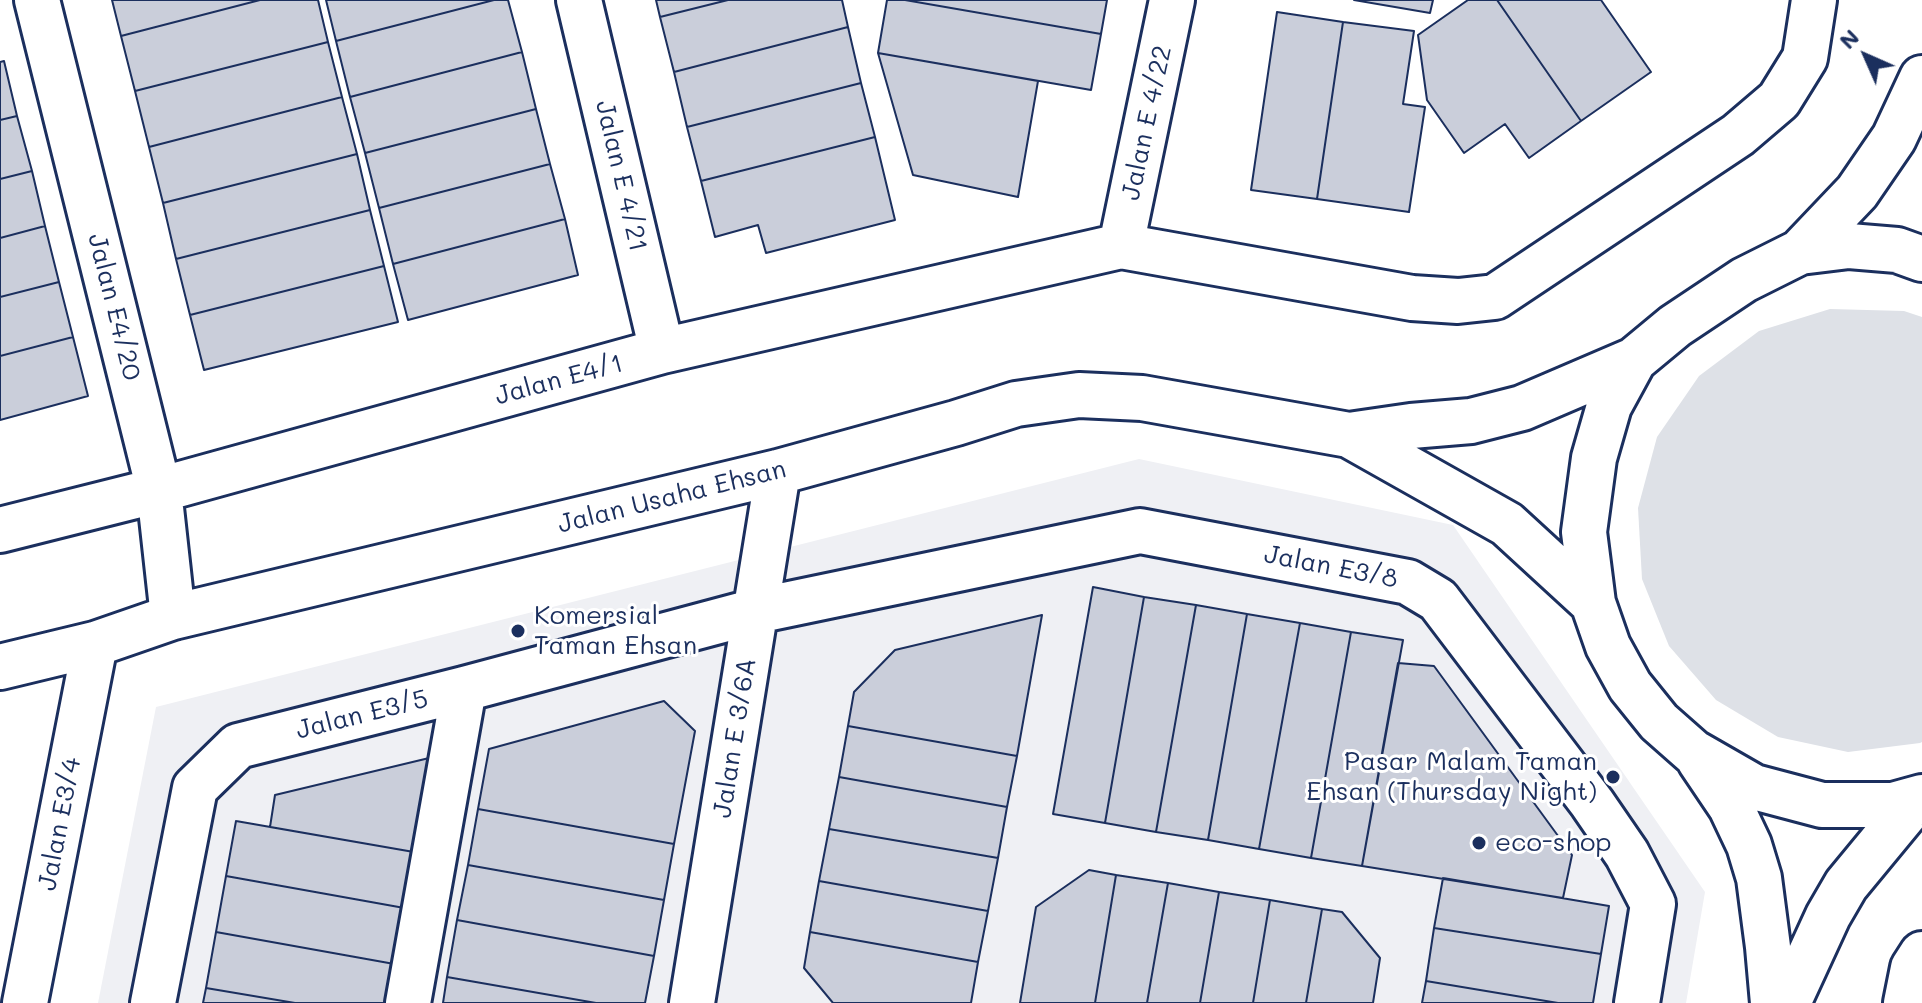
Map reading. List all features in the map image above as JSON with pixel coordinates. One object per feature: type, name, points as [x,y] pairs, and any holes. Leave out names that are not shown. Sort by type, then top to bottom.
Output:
[{"type":"street","name":"Jalan E4/20","points":[[37,0],[159,490],[173,617]]},
{"type":"street","name":"Jalan E 4/21","points":[[579,0],[662,351]]},
{"type":"street","name":"Jalan E 4/22","points":[[1121,246],[1172,0]]},
{"type":"street","points":[[1121,246],[1412,298],[1458,301],[1495,297],[1738,135],[1779,100],[1805,58],[1814,0]]},
{"type":"street","points":[[1800,252],[1857,192],[1894,138],[1922,78]]},
{"type":"street","name":"Jalan E4/1","points":[[0,530],[159,490],[662,351],[1121,246]]},
{"type":"street","points":[[1773,1003],[1759,878],[1749,845],[1716,782],[1693,752],[1659,722],[1630,686],[1608,646],[1593,603],[1584,532],[1594,458],[1609,406],[1634,360],[1675,326],[1744,280],[1800,252],[1849,246],[1897,250],[1922,259]]},
{"type":"street","name":"Jalan Usaha Ehsan","points":[[0,667],[95,644],[173,617],[778,472],[1016,404],[1079,395],[1142,398],[1349,435],[1471,421],[1522,408],[1634,360]]},
{"type":"street","name":"Jalan Usaha Ehsan","points":[[1349,435],[1507,524],[1593,603]]},
{"type":"street","name":"Jalan E 3/6A","points":[[692,1003],[778,472]]},
{"type":"street","name":"Jalan E3/8","points":[[756,611],[1140,531],[1408,582],[1438,600],[1627,854],[1653,904],[1637,1003]]},
{"type":"street","name":"Jalan E3/5","points":[[153,1003],[195,788],[238,746],[756,611]]},
{"type":"street","name":"Jalan E3/4","points":[[25,1003],[95,644]]},
{"type":"street","points":[[408,1003],[464,689]]},
{"type":"street","points":[[1693,752],[1754,787],[1822,805],[1893,805],[1922,799]]},
{"type":"street","points":[[1788,1003],[1828,916],[1846,885],[1912,805],[1922,799]]},
{"type":"street","points":[[1906,1003],[1913,968],[1922,954]]},
{"type":"shaded area","points":[[1830,309],[1904,311],[1922,317],[1922,742],[1848,752],[1778,737],[1716,700],[1669,646],[1642,579],[1638,508],[1657,437],[1699,376],[1759,331]]},
{"type":"shaded area","points":[[1139,459],[1453,525],[1705,892],[1686,1003],[98,1003],[156,707]]},
{"type":"building","points":[[112,0],[260,0],[121,36]]},
{"type":"building","points":[[260,0],[318,0],[328,42],[135,91],[121,36]]},
{"type":"building","points":[[326,0],[494,0],[336,41]]},
{"type":"building","points":[[494,0],[508,0],[522,52],[350,97],[336,41]]},
{"type":"building","points":[[656,0],[728,0],[660,17]]},
{"type":"building","points":[[728,0],[842,0],[848,27],[674,72],[660,17]]},
{"type":"building","points":[[887,0],[905,0],[1101,34],[1091,90],[878,53]]},
{"type":"building","points":[[905,0],[1107,0],[1101,34]]},
{"type":"building","points":[[1354,0],[1433,0],[1430,13]]},
{"type":"building","points":[[1468,0],[1497,0],[1581,121],[1529,158],[1505,124],[1464,153],[1427,100],[1418,35]]},
{"type":"building","points":[[1497,0],[1601,0],[1651,72],[1581,121]]},
{"type":"building","points":[[1277,12],[1343,22],[1317,199],[1251,190]]},
{"type":"building","points":[[1343,22],[1414,31],[1403,104],[1425,107],[1409,212],[1317,199]]},
{"type":"building","points":[[848,27],[861,83],[687,127],[674,72]]},
{"type":"building","points":[[328,42],[342,97],[149,147],[135,91]]},
{"type":"building","points":[[522,52],[536,109],[365,153],[350,97]]},
{"type":"building","points":[[878,53],[1038,81],[1018,197],[913,175]]},
{"type":"building","points":[[4,61],[17,116],[0,120],[0,62]]},
{"type":"building","points":[[861,83],[875,137],[701,181],[687,127]]},
{"type":"building","points":[[342,97],[357,154],[163,203],[149,147]]},
{"type":"building","points":[[536,109],[550,164],[379,208],[365,153]]},
{"type":"building","points":[[17,116],[32,171],[0,179],[0,120]]},
{"type":"building","points":[[875,137],[895,220],[766,253],[758,225],[715,237],[701,181]]},
{"type":"building","points":[[357,154],[370,210],[176,259],[163,203]]},
{"type":"building","points":[[550,164],[565,219],[393,264],[379,208]]},
{"type":"building","points":[[32,171],[45,226],[0,238],[0,179]]},
{"type":"building","points":[[370,210],[384,266],[190,315],[176,259]]},
{"type":"building","points":[[565,219],[578,275],[408,320],[393,264]]},
{"type":"building","points":[[45,226],[59,282],[0,297],[0,238]]},
{"type":"building","points":[[384,266],[398,322],[204,370],[190,315]]},
{"type":"building","points":[[59,282],[73,337],[0,356],[0,297]]},
{"type":"building","points":[[73,337],[88,396],[0,420],[0,356]]},
{"type":"building","points":[[1093,587],[1144,597],[1105,823],[1053,814]]},
{"type":"building","points":[[1144,597],[1196,605],[1156,832],[1105,823]]},
{"type":"building","points":[[1196,605],[1247,614],[1208,840],[1156,832]]},
{"type":"building","points":[[1247,614],[1300,623],[1259,849],[1208,840]]},
{"type":"building","points":[[1042,615],[1017,756],[848,726],[854,692],[895,650]]},
{"type":"building","points":[[1300,623],[1351,632],[1311,858],[1259,849]]},
{"type":"building","points":[[1351,632],[1403,640],[1362,866],[1311,858]]},
{"type":"building","points":[[1398,663],[1434,666],[1572,855],[1563,898],[1362,866]]},
{"type":"building","points":[[664,701],[695,731],[674,844],[478,809],[489,749]]},
{"type":"building","points":[[848,726],[1017,756],[1007,807],[839,777]]},
{"type":"building","points":[[450,753],[431,855],[270,827],[275,795]]},
{"type":"building","points":[[839,777],[1007,807],[998,858],[829,829]]},
{"type":"building","points":[[478,809],[674,844],[664,900],[468,865]]},
{"type":"building","points":[[236,821],[431,855],[421,911],[226,876]]},
{"type":"building","points":[[829,829],[998,858],[988,911],[819,881]]},
{"type":"building","points":[[468,865],[664,900],[654,956],[457,920]]},
{"type":"building","points":[[1089,870],[1116,875],[1095,1003],[1020,1003],[1036,907]]},
{"type":"building","points":[[1116,875],[1168,883],[1147,1003],[1095,1003]]},
{"type":"building","points":[[226,876],[421,911],[411,967],[216,932]]},
{"type":"building","points":[[1443,878],[1609,906],[1601,954],[1434,928]]},
{"type":"building","points":[[819,881],[988,911],[978,962],[810,932]]},
{"type":"building","points":[[1168,883],[1219,892],[1200,1003],[1147,1003]]},
{"type":"building","points":[[1219,892],[1270,900],[1253,1003],[1200,1003]]},
{"type":"building","points":[[1270,900],[1322,909],[1306,1003],[1253,1003]]},
{"type":"building","points":[[1322,909],[1342,912],[1380,958],[1373,1003],[1306,1003]]},
{"type":"building","points":[[457,920],[654,956],[645,1003],[596,1003],[447,977]]},
{"type":"building","points":[[1434,928],[1601,954],[1593,1003],[1558,1003],[1426,981]]},
{"type":"building","points":[[216,932],[411,967],[404,1003],[295,1003],[206,988]]},
{"type":"building","points":[[810,932],[978,962],[971,1003],[833,1003],[804,968]]},
{"type":"building","points":[[447,977],[596,1003],[443,1003]]},
{"type":"building","points":[[1426,981],[1558,1003],[1422,1003]]},
{"type":"building","points":[[206,988],[295,1003],[203,1003]]},
{"type":"place","name":"Komersial Taman Ehsan","points":[[518,631]]},
{"type":"place","name":"Pasar Malam Taman Ehsan (Thursday Night)","points":[[1613,777]]},
{"type":"place","name":"eco-shop","points":[[1479,843]]}]
